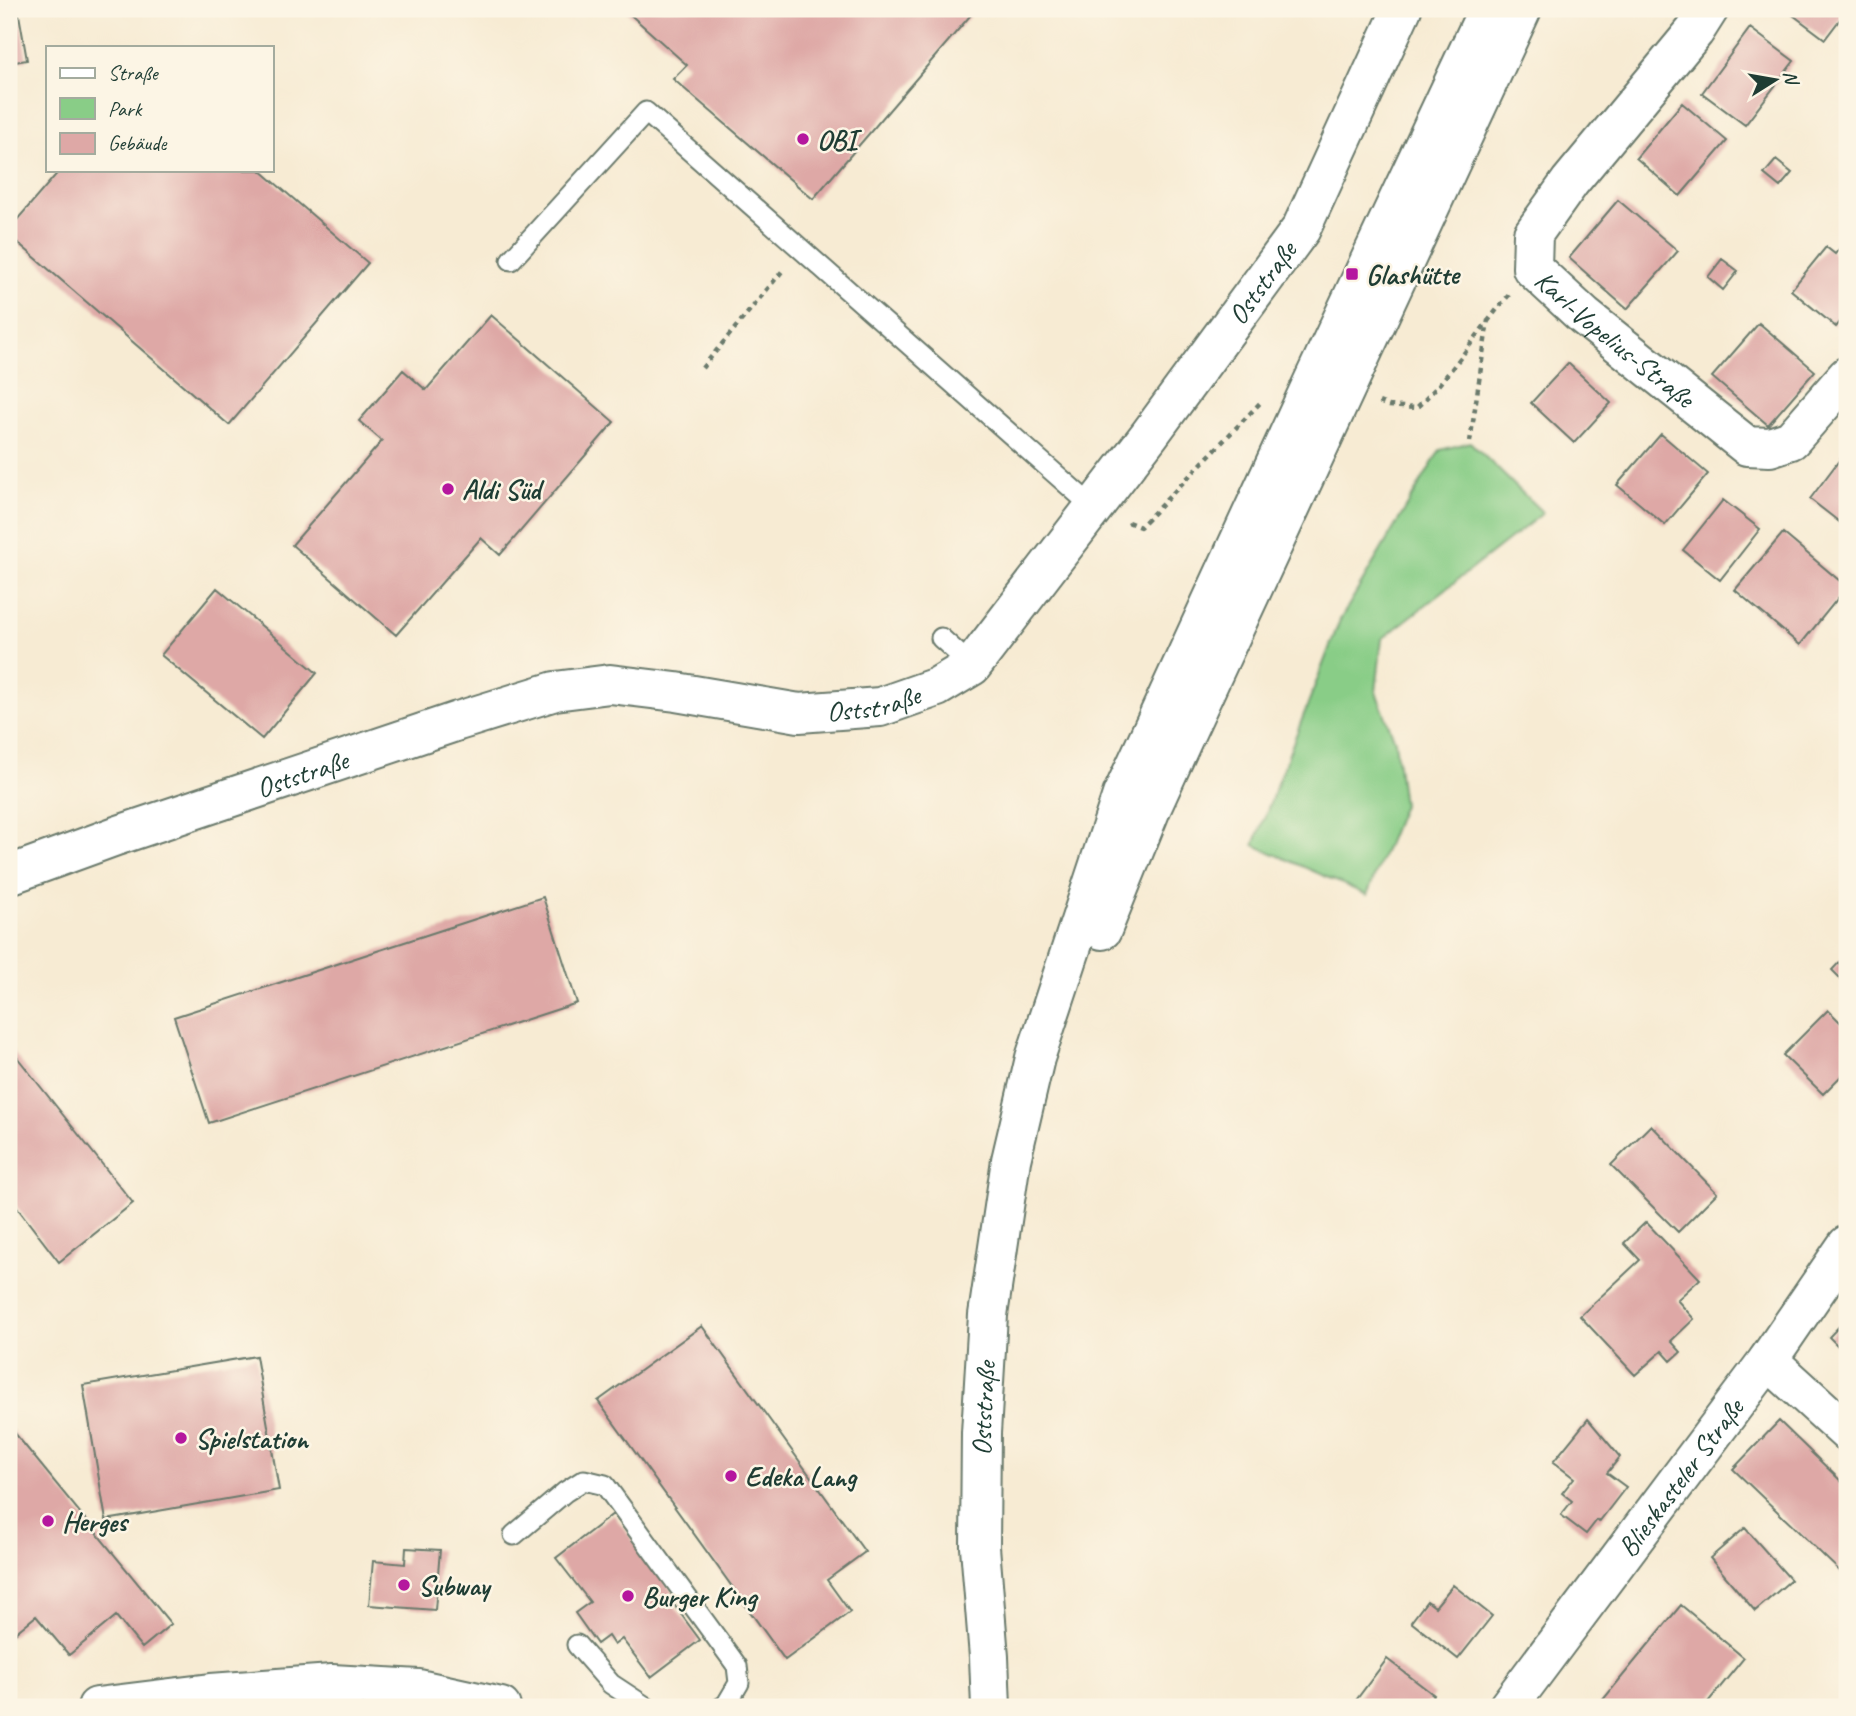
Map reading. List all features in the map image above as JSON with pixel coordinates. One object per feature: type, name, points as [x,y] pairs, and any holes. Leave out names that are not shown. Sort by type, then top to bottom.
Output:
[{"type":"street","name":"Oststraße","points":[[9,875],[182,814],[555,691],[610,684],[676,692],[799,713],[880,707],[937,687],[972,666],[1094,508],[1301,229],[1402,9]]},
{"type":"street","name":"Oststraße","points":[[991,1707],[980,1547],[981,1433],[988,1315],[1011,1160],[1035,1058],[1122,794],[1488,9]]},
{"type":"street","name":"Oststraße","points":[[1011,1160],[1055,1043],[1157,797],[1522,9]]},
{"type":"street","name":"Karl-Vopelius-Straße","points":[[1709,9],[1695,31],[1570,182],[1533,234],[1532,268],[1584,316],[1747,446],[1770,447],[1791,440],[1847,376]]},
{"type":"street","name":"Blieskasteler Straße","points":[[1508,1707],[1768,1360],[1847,1245]]},
{"type":"street","points":[[1768,1360],[1847,1432]]},
{"type":"street","name":"Oststraße","points":[[989,1657],[1009,1707]]},
{"type":"street","points":[[97,1707],[211,1693],[332,1684],[419,1689],[501,1707]]},
{"type":"lane","points":[[511,260],[646,112],[1094,508]]},
{"type":"lane","points":[[941,638],[972,666]]},
{"type":"lane","points":[[514,1535],[565,1492],[584,1480],[605,1485],[737,1666],[739,1683],[722,1707]]},
{"type":"lane","points":[[577,1644],[611,1684],[646,1707]]},
{"type":"path","points":[[702,368],[801,249]]},
{"type":"path","points":[[1470,442],[1488,319]]},
{"type":"green space","points":[[1470,442],[1543,513],[1382,639],[1376,692],[1395,741],[1403,805],[1367,895],[1254,845],[1340,620],[1440,450]]},
{"type":"building","points":[[9,9],[18,9],[27,60],[9,63]]},
{"type":"building","name":"OBI","points":[[624,9],[976,9],[813,199],[673,79],[687,65]]},
{"type":"building","points":[[1785,9],[1847,9],[1847,10],[1825,39]]},
{"type":"building","points":[[1750,28],[1794,61],[1745,125],[1702,93]]},
{"type":"building","points":[[1682,103],[1727,141],[1680,196],[1636,158]]},
{"type":"building","points":[[1776,160],[1792,173],[1780,187],[1764,174]]},
{"type":"building","points":[[58,172],[262,172],[368,263],[229,425],[9,235],[9,229]]},
{"type":"building","points":[[1618,200],[1678,251],[1627,309],[1569,258]]},
{"type":"building","points":[[1847,239],[1847,314],[1836,327],[1791,290],[1826,247],[1835,254]]},
{"type":"building","points":[[1722,259],[1738,271],[1723,290],[1708,277]]},
{"type":"building","name":"Aldi Süd","points":[[491,315],[614,422],[500,555],[481,538],[396,635],[292,545],[382,441],[359,421],[403,370],[426,390]]},
{"type":"building","points":[[1759,323],[1815,371],[1768,425],[1712,377]]},
{"type":"building","points":[[1568,363],[1611,403],[1574,443],[1531,403]]},
{"type":"building","points":[[1661,434],[1708,474],[1665,525],[1617,485]]},
{"type":"building","points":[[1847,450],[1847,528],[1810,499]]},
{"type":"building","points":[[1723,500],[1760,529],[1720,580],[1683,550]]},
{"type":"building","points":[[1783,533],[1847,587],[1800,645],[1735,590]]},
{"type":"building","points":[[217,588],[317,673],[262,739],[161,655]]},
{"type":"building","points":[[543,897],[577,1003],[209,1123],[174,1017]]},
{"type":"building","points":[[1847,954],[1847,985],[1832,970]]},
{"type":"building","points":[[1828,1010],[1847,1029],[1847,1070],[1823,1094],[1783,1055]]},
{"type":"building","points":[[9,1047],[133,1203],[59,1262],[9,1197]]},
{"type":"building","points":[[1651,1125],[1717,1193],[1678,1232],[1611,1165]]},
{"type":"building","points":[[1646,1222],[1700,1279],[1677,1300],[1694,1319],[1671,1341],[1681,1352],[1671,1361],[1662,1351],[1635,1375],[1580,1316],[1640,1260],[1624,1243]]},
{"type":"building","points":[[1847,1318],[1847,1355],[1829,1337]]},
{"type":"building","name":"Edeka Lang","points":[[702,1326],[865,1552],[827,1580],[850,1612],[785,1660],[598,1401]]},
{"type":"building","name":"Spielstation","points":[[256,1356],[279,1490],[106,1520],[83,1385]]},
{"type":"building","points":[[1588,1419],[1620,1457],[1607,1473],[1626,1487],[1599,1522],[1597,1520],[1586,1534],[1561,1515],[1572,1501],[1562,1493],[1574,1478],[1553,1462]]},
{"type":"building","points":[[1779,1421],[1847,1487],[1847,1578],[1733,1469]]},
{"type":"building","name":"Herges","points":[[9,1426],[171,1624],[142,1648],[116,1616],[69,1655],[36,1616],[9,1638]]},
{"type":"building","name":"Burger King","points":[[613,1514],[674,1594],[669,1598],[700,1640],[651,1677],[622,1639],[614,1645],[608,1636],[597,1644],[575,1613],[590,1602],[556,1558]]},
{"type":"building","points":[[1745,1528],[1791,1580],[1755,1611],[1710,1558]]},
{"type":"building","name":"Subway","points":[[406,1548],[440,1550],[435,1610],[369,1605],[373,1561],[405,1564]]},
{"type":"building","points":[[1453,1585],[1492,1616],[1458,1659],[1411,1622],[1427,1601],[1435,1607]]},
{"type":"building","points":[[1681,1605],[1744,1658],[1704,1707],[1597,1707]]},
{"type":"building","points":[[1387,1659],[1434,1695],[1425,1707],[1351,1707]]},
{"type":"place","name":"OBI","points":[[803,139]]},
{"type":"place","name":"Glashütte","points":[[1352,274]]},
{"type":"place","name":"Aldi Süd","points":[[448,489]]},
{"type":"place","name":"Spielstation","points":[[181,1438]]},
{"type":"place","name":"Edeka Lang","points":[[731,1476]]},
{"type":"place","name":"Herges","points":[[48,1521]]},
{"type":"place","name":"Subway","points":[[404,1585]]},
{"type":"place","name":"Burger King","points":[[628,1596]]}]
